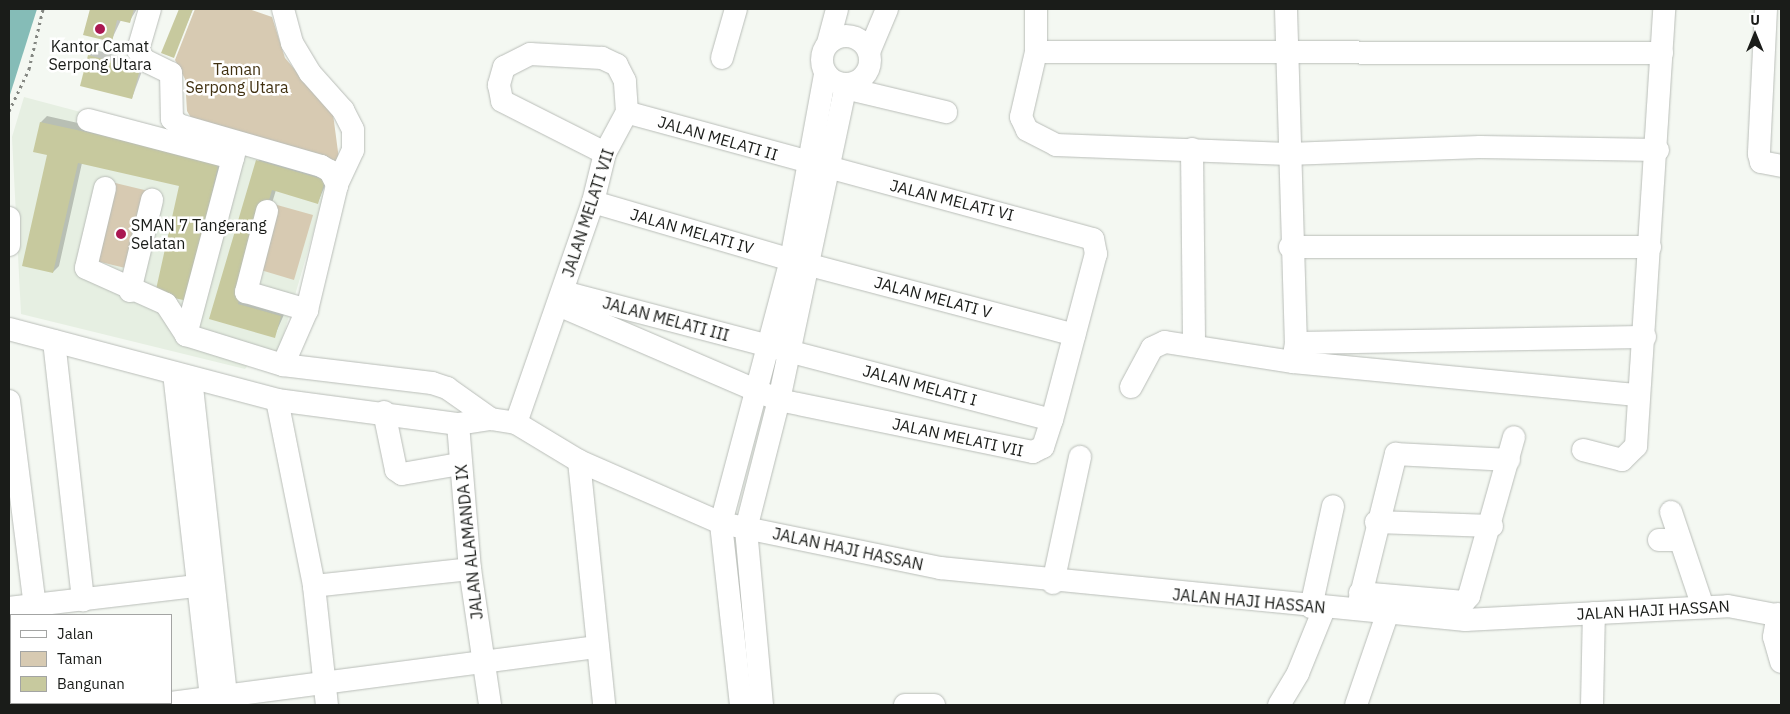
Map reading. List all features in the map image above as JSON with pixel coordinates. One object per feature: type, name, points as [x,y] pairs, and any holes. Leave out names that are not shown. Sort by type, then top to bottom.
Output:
[{"type":"street","points":[[150,9],[138,50],[144,60],[171,73],[172,119],[235,150]]},
{"type":"street","points":[[283,9],[292,43],[310,73],[343,110],[353,130],[353,150],[337,185],[307,310],[283,365]]},
{"type":"street","points":[[722,58],[736,9]]},
{"type":"street","points":[[751,703],[746,529],[769,397],[818,166],[825,74],[822,58],[837,9]]},
{"type":"street","points":[[818,166],[846,86],[866,74],[869,52],[886,9]]},
{"type":"street","points":[[1036,9],[1036,52],[1021,117],[1027,130],[1039,140],[1288,154],[1480,147],[1658,150]]},
{"type":"street","points":[[1286,9],[1285,55],[1294,353]]},
{"type":"street","points":[[1583,450],[1622,460],[1632,455],[1645,337],[1658,150],[1664,9]]},
{"type":"street","points":[[1771,20],[1759,154],[1760,162],[1781,166]]},
{"type":"street","points":[[828,43],[851,36],[869,52]]},
{"type":"street","points":[[1036,52],[1285,55],[1662,53]]},
{"type":"street","points":[[605,153],[502,101],[499,85],[504,68],[530,54],[602,58],[616,65],[625,81],[627,112]]},
{"type":"street","points":[[825,74],[846,86],[946,112]]},
{"type":"street","name":"JALAN MELATI VII","points":[[516,423],[593,202],[605,153],[627,112]]},
{"type":"street","name":"JALAN MELATI II","points":[[627,112],[818,166]]},
{"type":"street","points":[[88,120],[320,166],[330,171],[337,185]]},
{"type":"street","points":[[1192,149],[1194,344]]},
{"type":"street","points":[[186,335],[235,150]]},
{"type":"street","name":"JALAN MELATI VI","points":[[818,166],[1093,239]]},
{"type":"street","points":[[105,188],[86,268],[130,291],[166,304],[186,335],[283,365],[432,383],[447,388],[491,420]]},
{"type":"street","points":[[130,291],[152,200]]},
{"type":"street","name":"JALAN MELATI IV","points":[[593,202],[799,262]]},
{"type":"street","points":[[267,211],[246,292],[307,310]]},
{"type":"street","points":[[9,218],[9,245]]},
{"type":"street","name":"JALAN MELATI VII","points":[[560,298],[769,397],[1032,452],[1043,447],[1052,420],[1096,254],[1093,239]]},
{"type":"street","points":[[1290,246],[1650,247]]},
{"type":"street","name":"JALAN MELATI V","points":[[799,262],[1074,335]]},
{"type":"street","name":"JALAN MELATI III","points":[[560,298],[779,348]]},
{"type":"street","points":[[9,329],[277,400],[384,412],[458,424],[491,420],[516,423]]},
{"type":"street","points":[[1294,353],[1645,337]]},
{"type":"street","points":[[54,341],[83,600]]},
{"type":"street","points":[[1131,387],[1157,344],[1194,344],[1294,353],[1638,396]]},
{"type":"street","name":"JALAN MELATI I","points":[[779,348],[1052,420]]},
{"type":"street","points":[[182,376],[197,586],[219,701]]},
{"type":"street","points":[[182,376],[219,701]]},
{"type":"street","points":[[751,703],[720,523],[769,397]]},
{"type":"street","points":[[277,400],[314,586],[327,705]]},
{"type":"street","points":[[9,402],[16,514],[36,610]]},
{"type":"street","points":[[384,412],[396,470],[402,474],[460,464]]},
{"type":"street","name":"JALAN HAJI HASSAN","points":[[516,423],[579,460],[720,523],[940,568],[1053,583],[1317,608],[1359,602],[1387,615],[1465,620],[1703,607],[1744,607],[1780,615]]},
{"type":"street","name":"JALAN ALAMANDA IX","points":[[458,424],[470,569],[490,705]]},
{"type":"street","points":[[1509,460],[1396,454],[1376,522],[1359,602],[1464,602],[1473,589],[1492,526],[1509,460],[1514,436]]},
{"type":"street","points":[[1053,583],[1080,457]]},
{"type":"street","points":[[579,460],[604,705]]},
{"type":"street","points":[[1279,705],[1298,673],[1317,608],[1333,506]]},
{"type":"street","points":[[1671,512],[1669,540],[1703,607]]},
{"type":"street","points":[[1376,522],[1492,526]]},
{"type":"street","points":[[314,586],[470,569]]},
{"type":"street","points":[[9,608],[36,610],[83,600],[197,586]]},
{"type":"street","points":[[1592,705],[1594,612]]},
{"type":"street","points":[[1356,705],[1387,615]]},
{"type":"street","points":[[1780,615],[1774,637],[1781,662]]},
{"type":"street","points":[[172,703],[219,701],[324,682],[482,660],[597,647]]},
{"type":"street","points":[[146,705],[158,704]]},
{"type":"path","points":[[9,111],[30,69],[43,9]]},
{"type":"shaded area","name":"SMAN 7 Tangerang Selatan","points":[[24,97],[329,178],[278,354],[261,349],[245,369],[21,314],[12,137]]},
{"type":"green space","name":"Taman Serpong Utara","points":[[195,9],[249,9],[272,17],[285,58],[333,114],[340,167],[326,156],[193,121],[187,111],[185,79],[175,60]]},
{"type":"green space","points":[[111,182],[157,193],[138,271],[92,260]]},
{"type":"green space","points":[[270,203],[313,215],[294,280],[251,267]]},
{"type":"water","points":[[9,9],[37,9],[9,98]]},
{"type":"building","name":"Kantor Camat Serpong Utara","points":[[90,9],[134,9],[130,23],[117,20],[112,42],[83,35]]},
{"type":"building","points":[[179,9],[193,9],[174,58],[161,53]]},
{"type":"building","points":[[88,55],[140,69],[132,99],[80,86]]},
{"type":"building","points":[[40,122],[219,161],[188,301],[155,294],[179,186],[78,163],[53,273],[22,266],[47,155],[33,152]]},
{"type":"building","points":[[256,160],[325,180],[318,204],[272,190],[238,304],[281,316],[275,338],[209,319]]},
{"type":"place","name":"Kantor Camat Serpong Utara","points":[[100,29]]},
{"type":"place","name":"SMAN 7 Tangerang Selatan","points":[[121,234]]}]
